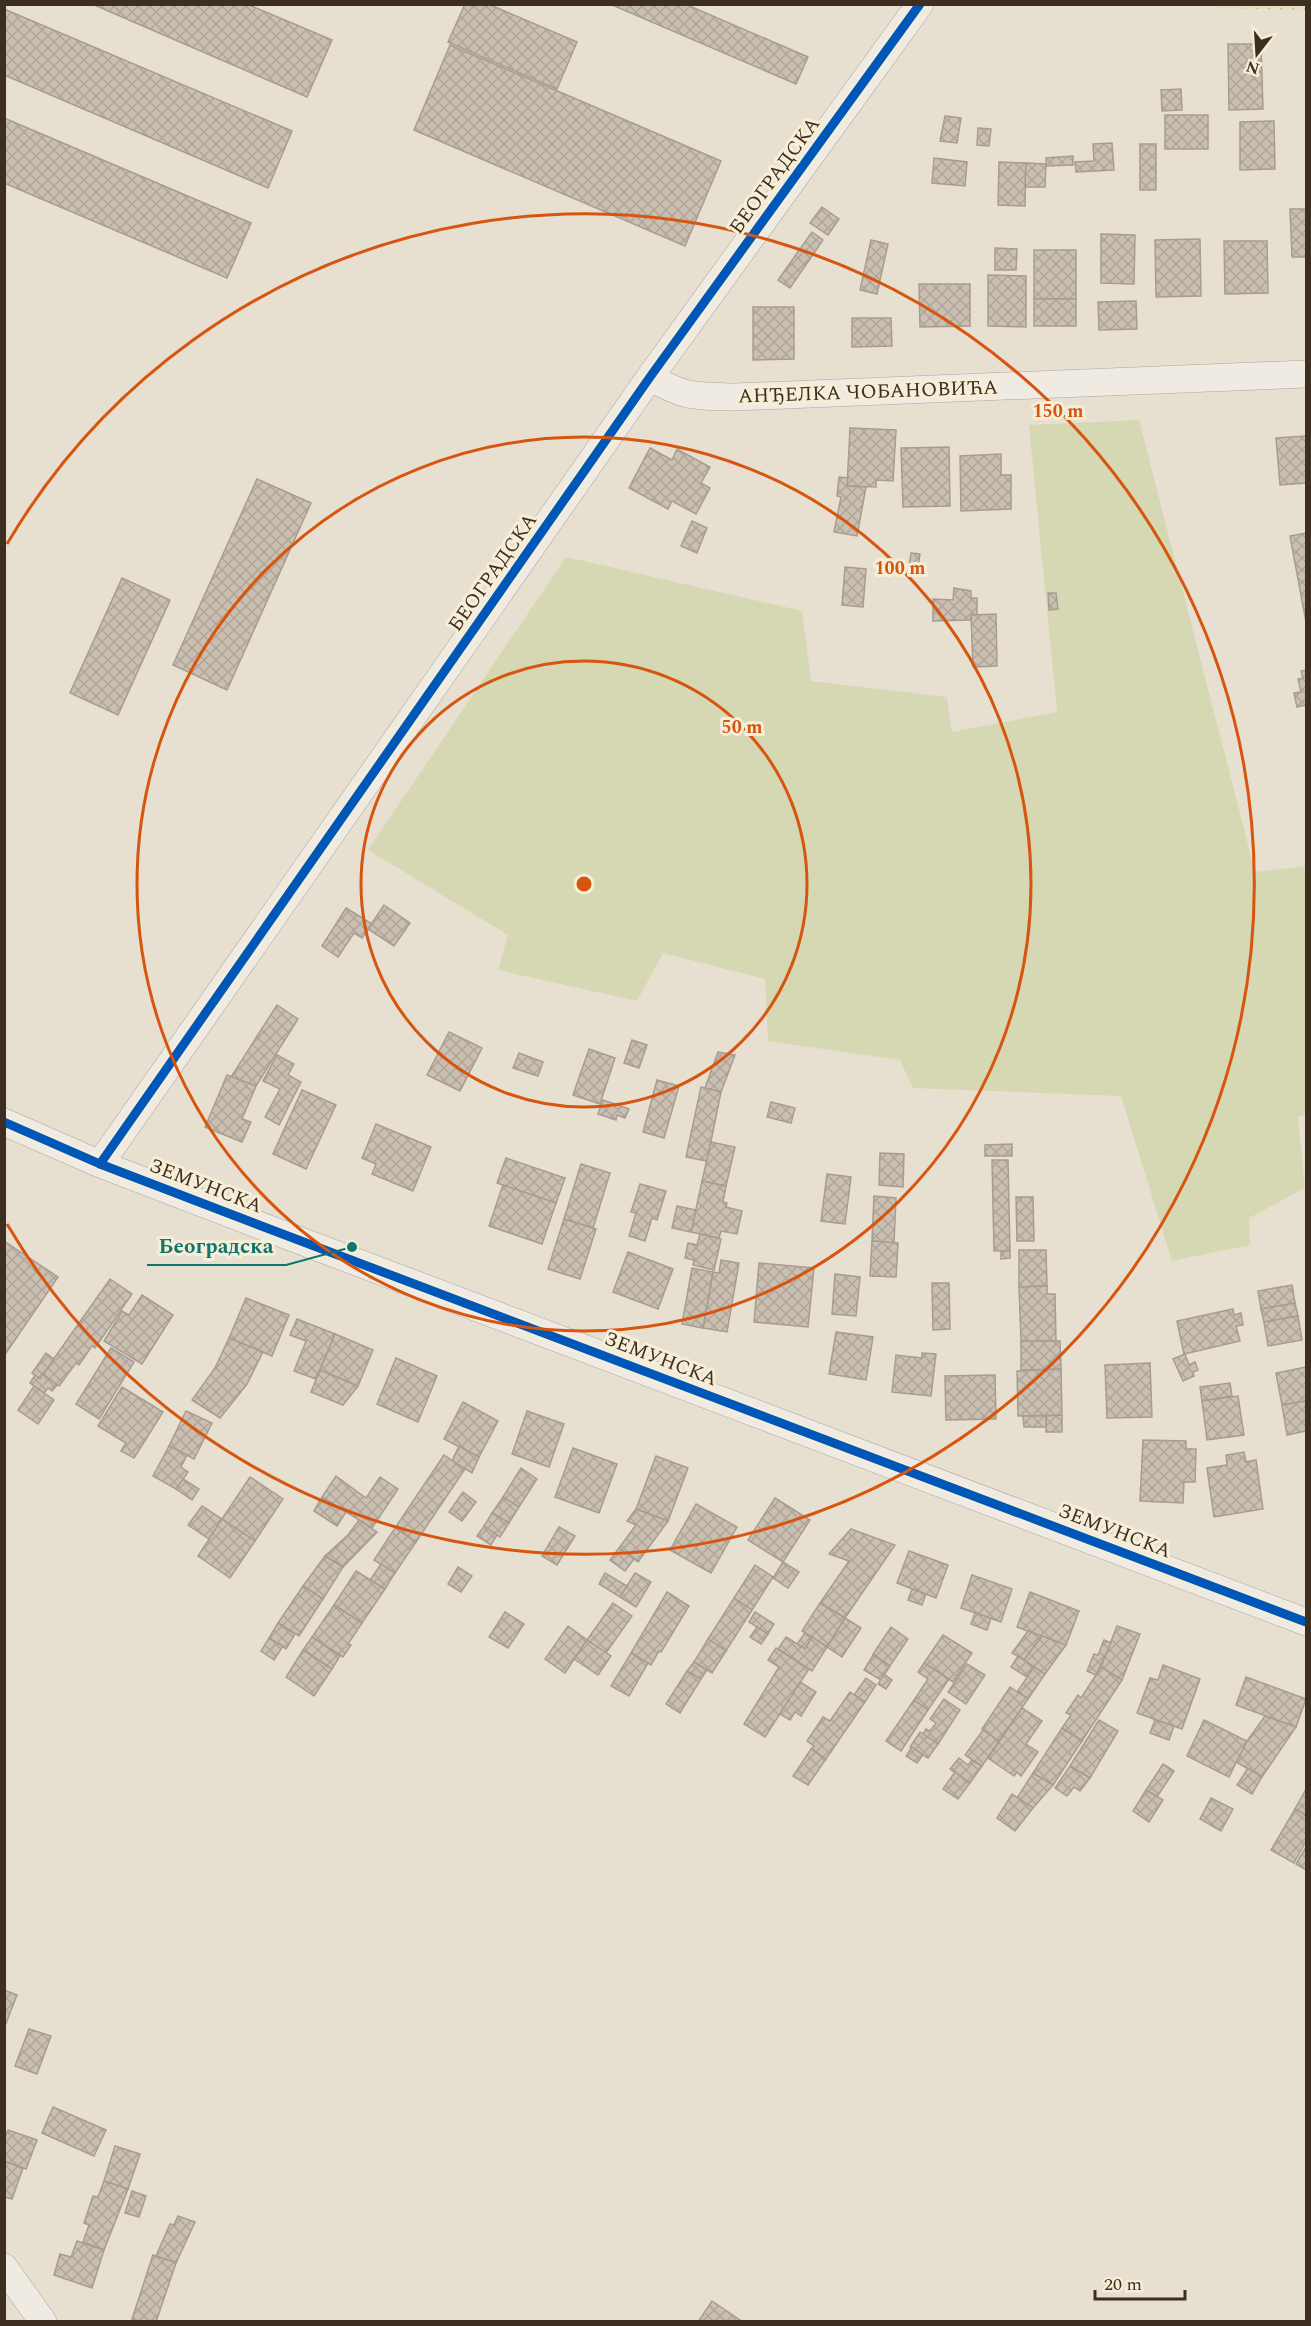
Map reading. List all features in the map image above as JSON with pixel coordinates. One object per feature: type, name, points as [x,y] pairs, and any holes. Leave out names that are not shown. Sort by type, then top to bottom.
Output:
[{"type":"street","name":"БЕОГРАДСКА","points":[[100,1164],[650,377],[920,4]]},
{"type":"street","name":"АНЂЕЛКА ЧОБАНОВИЋА","points":[[650,377],[674,391],[691,396],[735,397],[1306,374]]},
{"type":"street","name":"ЗЕМУНСКА","points":[[4,1122],[100,1164],[1306,1622]]},
{"type":"street","points":[[4,2266],[43,2322]]},
{"type":"shaded area","points":[[1219,5],[1306,5],[1306,10],[1219,8]]},
{"type":"green space","points":[[1139,420],[1255,872],[1306,866],[1306,1114],[1298,1117],[1305,1188],[1249,1218],[1250,1245],[1172,1261],[1121,1096],[913,1088],[900,1060],[768,1041],[765,979],[663,953],[637,1001],[498,970],[508,935],[368,850],[566,557],[802,611],[811,681],[947,697],[952,732],[1057,712],[1029,425]]},
{"type":"building","points":[[92,4],[247,4],[332,40],[307,97]]},
{"type":"building","points":[[465,4],[488,4],[577,42],[557,89],[448,42]]},
{"type":"building","points":[[610,4],[685,4],[808,57],[796,84]]},
{"type":"building","points":[[4,9],[292,131],[268,188],[4,75]]},
{"type":"building","points":[[1228,44],[1261,44],[1263,109],[1229,110]]},
{"type":"building","points":[[450,45],[721,161],[685,246],[414,130]]},
{"type":"building","points":[[1181,89],[1182,110],[1162,111],[1161,90]]},
{"type":"building","points":[[1165,115],[1208,115],[1208,149],[1165,149]]},
{"type":"building","points":[[945,116],[961,118],[957,143],[940,141]]},
{"type":"building","points":[[4,118],[251,223],[227,278],[4,183]]},
{"type":"building","points":[[1274,121],[1275,169],[1240,170],[1240,122]]},
{"type":"building","points":[[978,128],[991,129],[989,146],[977,145]]},
{"type":"building","points":[[1112,143],[1114,170],[1076,172],[1075,162],[1094,161],[1093,144]]},
{"type":"building","points":[[1140,144],[1156,144],[1156,190],[1140,190]]},
{"type":"building","points":[[1073,156],[1073,165],[1046,166],[1046,158]]},
{"type":"building","points":[[934,158],[967,162],[965,186],[932,183]]},
{"type":"building","points":[[999,162],[1026,163],[1025,206],[998,205]]},
{"type":"building","points":[[1026,163],[1046,164],[1045,187],[1025,187]]},
{"type":"building","points":[[822,207],[839,219],[828,235],[810,223]]},
{"type":"building","points":[[1290,209],[1306,209],[1306,257],[1292,257]]},
{"type":"building","points":[[812,232],[823,240],[790,288],[778,280]]},
{"type":"building","points":[[1101,234],[1135,235],[1134,284],[1101,283]]},
{"type":"building","points":[[1200,239],[1201,296],[1156,297],[1155,240]]},
{"type":"building","points":[[871,240],[888,244],[877,294],[860,290]]},
{"type":"building","points":[[1224,241],[1267,241],[1268,293],[1225,294]]},
{"type":"building","points":[[995,248],[1017,249],[1016,270],[995,270]]},
{"type":"building","points":[[1034,250],[1076,250],[1076,299],[1034,299]]},
{"type":"building","points":[[988,275],[1026,276],[1026,327],[988,326]]},
{"type":"building","points":[[919,284],[970,284],[970,326],[920,327]]},
{"type":"building","points":[[1034,299],[1076,299],[1076,326],[1034,326]]},
{"type":"building","points":[[1136,301],[1137,329],[1099,330],[1098,302]]},
{"type":"building","points":[[753,307],[794,307],[794,359],[753,360]]},
{"type":"building","points":[[852,318],[891,318],[892,346],[852,347]]},
{"type":"building","points":[[850,428],[896,430],[893,481],[876,480],[876,487],[847,486]]},
{"type":"building","points":[[1306,436],[1306,483],[1280,485],[1276,438]]},
{"type":"building","points":[[949,447],[950,506],[903,507],[901,448]]},
{"type":"building","points":[[650,448],[672,460],[677,449],[710,467],[701,483],[710,488],[696,514],[672,501],[668,509],[629,488]]},
{"type":"building","points":[[1001,454],[1001,475],[1011,475],[1011,509],[961,511],[960,456]]},
{"type":"building","points":[[839,477],[848,478],[847,486],[866,487],[857,536],[834,532],[841,497],[837,496]]},
{"type":"building","points":[[257,479],[311,503],[227,690],[173,665]]},
{"type":"building","points":[[692,521],[707,528],[697,553],[681,546]]},
{"type":"building","points":[[1306,533],[1306,622],[1290,536]]},
{"type":"building","points":[[911,553],[920,554],[917,575],[908,574]]},
{"type":"building","points":[[845,567],[866,569],[863,607],[842,605]]},
{"type":"building","points":[[122,578],[170,600],[118,715],[70,693]]},
{"type":"building","points":[[954,588],[971,591],[971,598],[977,598],[977,615],[971,615],[971,620],[933,621],[933,599],[953,600]]},
{"type":"building","points":[[1048,593],[1056,593],[1058,609],[1049,610]]},
{"type":"building","points":[[996,614],[997,666],[973,667],[971,615]]},
{"type":"building","points":[[1306,670],[1306,705],[1297,707],[1294,693],[1301,692],[1298,679],[1303,678],[1301,671]]},
{"type":"building","points":[[384,905],[410,923],[394,946],[368,929]]},
{"type":"building","points":[[346,908],[372,924],[362,938],[354,933],[338,957],[322,946]]},
{"type":"building","points":[[277,1005],[298,1019],[256,1086],[231,1077]]},
{"type":"building","points":[[449,1032],[482,1048],[460,1091],[427,1075]]},
{"type":"building","points":[[632,1040],[647,1045],[639,1068],[624,1063]]},
{"type":"building","points":[[589,1049],[615,1058],[600,1104],[573,1095]]},
{"type":"building","points":[[718,1052],[735,1055],[721,1092],[705,1088]]},
{"type":"building","points":[[519,1053],[543,1062],[538,1076],[513,1068]]},
{"type":"building","points":[[277,1055],[294,1064],[288,1075],[301,1082],[279,1125],[265,1117],[280,1089],[263,1081]]},
{"type":"building","points":[[227,1075],[256,1086],[242,1119],[251,1122],[242,1142],[205,1127]]},
{"type":"building","points":[[657,1080],[679,1086],[664,1138],[643,1132]]},
{"type":"building","points":[[701,1087],[721,1092],[707,1161],[686,1157]]},
{"type":"building","points":[[302,1090],[336,1105],[306,1169],[273,1154]]},
{"type":"building","points":[[603,1100],[629,1109],[625,1118],[617,1115],[616,1120],[598,1114]]},
{"type":"building","points":[[771,1102],[795,1108],[791,1123],[767,1117]]},
{"type":"building","points":[[376,1124],[431,1147],[413,1191],[372,1174],[376,1164],[362,1158]]},
{"type":"building","points":[[711,1142],[735,1147],[726,1186],[702,1181]]},
{"type":"building","points":[[1012,1144],[1012,1156],[985,1156],[985,1145]]},
{"type":"building","points":[[880,1153],[904,1154],[903,1187],[879,1185]]},
{"type":"building","points":[[506,1158],[565,1178],[556,1203],[497,1183]]},
{"type":"building","points":[[992,1160],[1008,1160],[1010,1251],[994,1251]]},
{"type":"building","points":[[581,1164],[610,1173],[593,1228],[564,1219]]},
{"type":"building","points":[[827,1174],[851,1177],[845,1224],[821,1221]]},
{"type":"building","points":[[702,1181],[726,1186],[723,1202],[727,1203],[726,1207],[742,1211],[737,1234],[721,1231],[719,1238],[691,1232]]},
{"type":"building","points":[[640,1184],[666,1191],[657,1220],[652,1218],[645,1241],[629,1236],[636,1213],[631,1212]]},
{"type":"building","points":[[503,1185],[556,1203],[542,1244],[489,1226]]},
{"type":"building","points":[[874,1196],[896,1198],[894,1243],[872,1241]]},
{"type":"building","points":[[1016,1197],[1033,1197],[1034,1241],[1017,1241]]},
{"type":"building","points":[[677,1206],[696,1210],[691,1232],[672,1228]]},
{"type":"building","points":[[564,1219],[596,1229],[580,1279],[548,1269]]},
{"type":"building","points":[[700,1234],[721,1239],[714,1270],[693,1265],[694,1260],[685,1258],[688,1243],[697,1245]]},
{"type":"building","points":[[4,1241],[58,1277],[4,1356]]},
{"type":"building","points":[[872,1241],[898,1243],[896,1277],[870,1276]]},
{"type":"building","points":[[1019,1250],[1046,1250],[1047,1286],[1019,1287]]},
{"type":"building","points":[[1001,1251],[1010,1251],[1010,1258],[1001,1259]]},
{"type":"building","points":[[628,1252],[673,1269],[658,1309],[613,1292]]},
{"type":"building","points":[[721,1260],[739,1263],[727,1332],[703,1328],[713,1272],[719,1273]]},
{"type":"building","points":[[759,1263],[814,1268],[808,1327],[754,1322]]},
{"type":"building","points":[[692,1268],[713,1272],[703,1328],[682,1324]]},
{"type":"building","points":[[835,1274],[860,1277],[856,1316],[832,1314]]},
{"type":"building","points":[[110,1279],[132,1294],[95,1348],[92,1346],[79,1365],[76,1363],[59,1386],[43,1374]]},
{"type":"building","points":[[932,1283],[949,1283],[950,1329],[933,1330]]},
{"type":"building","points":[[1292,1285],[1295,1303],[1261,1309],[1258,1291]]},
{"type":"building","points":[[1047,1286],[1047,1294],[1055,1294],[1056,1341],[1021,1341],[1019,1287]]},
{"type":"building","points":[[142,1295],[173,1315],[142,1364],[104,1341],[122,1311],[129,1315]]},
{"type":"building","points":[[246,1298],[289,1315],[272,1356],[229,1338]]},
{"type":"building","points":[[1295,1303],[1298,1316],[1264,1322],[1261,1309]]},
{"type":"building","points":[[1233,1309],[1234,1315],[1241,1313],[1243,1325],[1236,1326],[1240,1341],[1184,1354],[1177,1321]]},
{"type":"building","points":[[1298,1316],[1302,1340],[1268,1346],[1264,1322]]},
{"type":"building","points":[[297,1319],[335,1334],[316,1379],[294,1371],[306,1341],[290,1335]]},
{"type":"building","points":[[836,1332],[873,1337],[866,1380],[829,1374]]},
{"type":"building","points":[[335,1334],[373,1350],[358,1386],[320,1370]]},
{"type":"building","points":[[229,1338],[263,1352],[247,1384],[220,1418],[192,1400],[215,1368]]},
{"type":"building","points":[[1021,1341],[1060,1341],[1061,1369],[1021,1370]]},
{"type":"building","points":[[111,1348],[134,1362],[99,1419],[76,1404]]},
{"type":"building","points":[[46,1353],[54,1359],[40,1379],[32,1373]]},
{"type":"building","points":[[922,1353],[936,1354],[931,1396],[892,1392],[896,1355],[922,1358]]},
{"type":"building","points":[[1185,1354],[1189,1365],[1195,1362],[1198,1370],[1193,1372],[1194,1376],[1183,1381],[1173,1359]]},
{"type":"building","points":[[396,1358],[437,1376],[418,1422],[377,1404]]},
{"type":"building","points":[[1150,1363],[1152,1417],[1107,1418],[1105,1365]]},
{"type":"building","points":[[1306,1367],[1306,1401],[1282,1405],[1276,1373]]},
{"type":"building","points":[[1061,1369],[1062,1415],[1018,1416],[1017,1371]]},
{"type":"building","points":[[320,1370],[358,1386],[343,1405],[311,1392]]},
{"type":"building","points":[[43,1374],[57,1385],[52,1391],[48,1388],[44,1393],[30,1383],[35,1375],[40,1379]]},
{"type":"building","points":[[995,1375],[996,1419],[946,1420],[945,1376]]},
{"type":"building","points":[[1230,1383],[1232,1396],[1202,1401],[1200,1387]]},
{"type":"building","points":[[34,1386],[54,1400],[38,1424],[18,1410]]},
{"type":"building","points":[[122,1387],[163,1412],[134,1458],[121,1451],[126,1443],[98,1426]]},
{"type":"building","points":[[1238,1396],[1244,1435],[1207,1440],[1202,1401]]},
{"type":"building","points":[[1306,1401],[1306,1431],[1287,1435],[1282,1405]]},
{"type":"building","points":[[463,1402],[498,1421],[479,1457],[444,1439]]},
{"type":"building","points":[[186,1411],[212,1423],[194,1459],[169,1446]]},
{"type":"building","points":[[527,1411],[564,1424],[549,1467],[512,1454]]},
{"type":"building","points":[[1062,1415],[1062,1432],[1046,1432],[1046,1416]]},
{"type":"building","points":[[1023,1416],[1046,1416],[1046,1427],[1024,1427]]},
{"type":"building","points":[[1143,1440],[1186,1441],[1186,1449],[1196,1449],[1195,1482],[1184,1482],[1183,1503],[1140,1501]]},
{"type":"building","points":[[169,1446],[187,1455],[181,1467],[188,1472],[176,1489],[153,1476]]},
{"type":"building","points":[[459,1446],[479,1457],[472,1473],[452,1461]]},
{"type":"building","points":[[573,1448],[617,1464],[599,1513],[555,1497]]},
{"type":"building","points":[[1244,1452],[1246,1462],[1256,1460],[1263,1509],[1214,1517],[1207,1468],[1227,1465],[1226,1455]]},
{"type":"building","points":[[444,1455],[465,1469],[416,1542],[395,1528]]},
{"type":"building","points":[[656,1456],[688,1468],[668,1521],[636,1509]]},
{"type":"building","points":[[521,1468],[537,1479],[519,1507],[503,1497]]},
{"type":"building","points":[[336,1476],[366,1498],[380,1477],[398,1489],[372,1528],[322,1497]]},
{"type":"building","points":[[250,1477],[283,1499],[255,1541],[222,1519]]},
{"type":"building","points":[[183,1479],[199,1489],[192,1500],[176,1489]]},
{"type":"building","points":[[463,1492],[476,1502],[462,1521],[449,1512]]},
{"type":"building","points":[[322,1497],[346,1512],[337,1526],[314,1511]]},
{"type":"building","points":[[503,1497],[519,1507],[509,1523],[492,1513]]},
{"type":"building","points":[[775,1498],[810,1520],[783,1562],[748,1540]]},
{"type":"building","points":[[696,1504],[737,1527],[711,1573],[670,1550]]},
{"type":"building","points":[[202,1506],[222,1519],[209,1539],[188,1525]]},
{"type":"building","points":[[636,1509],[668,1521],[638,1562],[619,1548],[636,1525],[627,1521]]},
{"type":"building","points":[[492,1513],[509,1523],[500,1537],[484,1526]]},
{"type":"building","points":[[222,1519],[255,1541],[230,1578],[198,1556]]},
{"type":"building","points":[[359,1520],[377,1532],[343,1567],[325,1556],[348,1535]]},
{"type":"building","points":[[484,1526],[497,1535],[491,1545],[477,1536]]},
{"type":"building","points":[[559,1527],[575,1536],[557,1565],[542,1556]]},
{"type":"building","points":[[395,1528],[416,1542],[395,1573],[374,1560]]},
{"type":"building","points":[[851,1529],[895,1545],[845,1618],[820,1603],[849,1561],[829,1554]]},
{"type":"building","points":[[619,1548],[634,1559],[625,1571],[610,1560]]},
{"type":"building","points":[[909,1551],[948,1565],[936,1598],[897,1583]]},
{"type":"building","points":[[325,1556],[343,1567],[323,1599],[303,1586]]},
{"type":"building","points":[[783,1562],[799,1572],[788,1588],[773,1578]]},
{"type":"building","points":[[381,1564],[395,1573],[385,1589],[370,1580]]},
{"type":"building","points":[[755,1565],[773,1577],[752,1610],[734,1598]]},
{"type":"building","points":[[458,1567],[472,1576],[461,1592],[448,1584]]},
{"type":"building","points":[[356,1571],[385,1589],[362,1623],[334,1605]]},
{"type":"building","points":[[605,1573],[627,1586],[620,1597],[599,1584]]},
{"type":"building","points":[[635,1573],[651,1582],[636,1607],[620,1597]]},
{"type":"building","points":[[972,1575],[1012,1589],[1001,1622],[961,1608]]},
{"type":"building","points":[[303,1586],[323,1599],[299,1636],[278,1623]]},
{"type":"building","points":[[912,1589],[926,1594],[922,1605],[908,1600]]},
{"type":"building","points":[[667,1592],[689,1606],[651,1665],[631,1653]]},
{"type":"building","points":[[1030,1592],[1079,1611],[1066,1645],[1017,1627]]},
{"type":"building","points":[[734,1598],[752,1610],[726,1651],[708,1639]]},
{"type":"building","points":[[613,1603],[632,1616],[606,1653],[587,1640]]},
{"type":"building","points":[[820,1603],[845,1618],[827,1647],[802,1631]]},
{"type":"building","points":[[334,1605],[362,1623],[348,1644],[351,1645],[343,1657],[312,1637]]},
{"type":"building","points":[[505,1612],[524,1624],[508,1648],[489,1637]]},
{"type":"building","points":[[755,1612],[774,1624],[768,1634],[749,1622]]},
{"type":"building","points":[[975,1613],[991,1618],[987,1630],[971,1624]]},
{"type":"building","points":[[845,1618],[861,1628],[842,1657],[827,1647]]},
{"type":"building","points":[[278,1623],[295,1634],[286,1649],[269,1638]]},
{"type":"building","points":[[568,1626],[587,1640],[565,1673],[545,1659]]},
{"type":"building","points":[[1117,1626],[1140,1634],[1122,1680],[1101,1667]]},
{"type":"building","points":[[757,1627],[768,1634],[761,1644],[750,1637]]},
{"type":"building","points":[[891,1627],[908,1639],[890,1666],[873,1654]]},
{"type":"building","points":[[1028,1631],[1042,1636],[1024,1660],[1012,1653]]},
{"type":"building","points":[[805,1633],[812,1637],[805,1649],[797,1644]]},
{"type":"building","points":[[943,1635],[972,1653],[953,1682],[924,1663]]},
{"type":"building","points":[[1042,1636],[1066,1645],[1045,1674],[1024,1660]]},
{"type":"building","points":[[312,1637],[340,1656],[332,1669],[303,1650]]},
{"type":"building","points":[[786,1637],[805,1649],[812,1637],[827,1647],[812,1671],[778,1649]]},
{"type":"building","points":[[269,1638],[283,1646],[274,1660],[261,1651]]},
{"type":"building","points":[[708,1639],[726,1651],[712,1673],[694,1662]]},
{"type":"building","points":[[587,1640],[611,1656],[598,1675],[574,1659]]},
{"type":"building","points":[[1104,1640],[1111,1643],[1096,1675],[1087,1671],[1094,1654],[1098,1655]]},
{"type":"building","points":[[776,1648],[809,1669],[765,1737],[744,1724],[779,1667],[768,1660]]},
{"type":"building","points":[[303,1650],[332,1669],[314,1696],[286,1677]]},
{"type":"building","points":[[631,1653],[648,1663],[629,1696],[611,1686]]},
{"type":"building","points":[[873,1655],[890,1666],[881,1680],[864,1670]]},
{"type":"building","points":[[1018,1656],[1034,1667],[1027,1677],[1011,1667]]},
{"type":"building","points":[[694,1662],[707,1670],[701,1679],[687,1671]]},
{"type":"building","points":[[924,1663],[949,1679],[928,1710],[914,1700],[928,1679],[918,1672]]},
{"type":"building","points":[[967,1664],[985,1675],[966,1704],[948,1692]]},
{"type":"building","points":[[1163,1665],[1200,1679],[1182,1729],[1137,1713],[1150,1678],[1158,1680]]},
{"type":"building","points":[[1034,1667],[1045,1674],[1028,1699],[1017,1692]]},
{"type":"building","points":[[1101,1667],[1122,1680],[1082,1741],[1062,1728],[1071,1715],[1066,1713],[1078,1695],[1081,1698]]},
{"type":"building","points":[[687,1671],[701,1679],[680,1713],[666,1704]]},
{"type":"building","points":[[884,1674],[892,1680],[886,1689],[878,1684]]},
{"type":"building","points":[[1246,1677],[1306,1699],[1296,1727],[1236,1705]]},
{"type":"building","points":[[866,1678],[876,1685],[865,1702],[854,1695]]},
{"type":"building","points":[[800,1682],[816,1692],[801,1716],[795,1712],[790,1720],[780,1714]]},
{"type":"building","points":[[1010,1687],[1028,1699],[999,1741],[982,1729]]},
{"type":"building","points":[[850,1692],[865,1702],[826,1759],[811,1749],[814,1746],[807,1741],[823,1717],[830,1721]]},
{"type":"building","points":[[944,1699],[960,1710],[938,1744],[923,1734],[926,1729],[930,1731],[936,1723],[930,1719]]},
{"type":"building","points":[[914,1700],[928,1710],[901,1751],[886,1741]]},
{"type":"building","points":[[1022,1708],[1042,1721],[1026,1744],[1038,1752],[1021,1776],[1017,1772],[1014,1776],[988,1758]]},
{"type":"building","points":[[1265,1716],[1296,1727],[1262,1777],[1236,1762],[1247,1741]]},
{"type":"building","points":[[1099,1720],[1118,1731],[1090,1778],[1070,1766]]},
{"type":"building","points":[[1155,1720],[1174,1726],[1169,1740],[1150,1733]]},
{"type":"building","points":[[1204,1720],[1247,1741],[1229,1777],[1187,1756]]},
{"type":"building","points":[[1062,1728],[1082,1741],[1053,1785],[1033,1773]]},
{"type":"building","points":[[983,1730],[999,1741],[982,1766],[965,1755]]},
{"type":"building","points":[[920,1732],[938,1744],[928,1758],[910,1747]]},
{"type":"building","points":[[912,1747],[923,1755],[917,1763],[906,1756]]},
{"type":"building","points":[[811,1749],[826,1759],[808,1785],[793,1776]]},
{"type":"building","points":[[959,1758],[968,1765],[972,1760],[982,1766],[970,1783],[950,1769]]},
{"type":"building","points":[[1163,1764],[1174,1771],[1157,1797],[1146,1790]]},
{"type":"building","points":[[1070,1766],[1090,1778],[1080,1791],[1074,1787],[1067,1796],[1055,1788]]},
{"type":"building","points":[[1248,1768],[1262,1777],[1252,1794],[1237,1785]]},
{"type":"building","points":[[955,1772],[970,1783],[958,1799],[943,1789]]},
{"type":"building","points":[[1033,1773],[1053,1785],[1033,1808],[1017,1798]]},
{"type":"building","points":[[1306,1789],[1306,1815],[1295,1809]]},
{"type":"building","points":[[1146,1790],[1163,1800],[1149,1822],[1133,1811]]},
{"type":"building","points":[[1012,1794],[1033,1808],[1015,1831],[997,1818]]},
{"type":"building","points":[[1211,1798],[1233,1809],[1221,1831],[1200,1819]]},
{"type":"building","points":[[1295,1809],[1306,1815],[1306,1841],[1294,1863],[1271,1850]]},
{"type":"building","points":[[1306,1847],[1306,1870],[1296,1864]]},
{"type":"building","points":[[4,1990],[17,1995],[5,2026],[4,2026]]},
{"type":"building","points":[[29,2029],[51,2036],[37,2074],[15,2066]]},
{"type":"building","points":[[53,2107],[106,2130],[94,2156],[42,2133]]},
{"type":"building","points":[[8,2130],[37,2140],[26,2169],[4,2161],[4,2140]]},
{"type":"building","points":[[115,2146],[140,2154],[128,2189],[104,2181]]},
{"type":"building","points":[[4,2161],[23,2168],[12,2199],[4,2197]]},
{"type":"building","points":[[104,2181],[128,2189],[104,2250],[83,2242],[89,2225],[84,2223],[93,2196],[98,2197]]},
{"type":"building","points":[[132,2191],[146,2196],[139,2217],[125,2213]]},
{"type":"building","points":[[178,2216],[195,2222],[176,2263],[156,2256],[170,2224],[174,2225]]},
{"type":"building","points":[[77,2241],[104,2250],[92,2288],[54,2275],[60,2254],[71,2257]]},
{"type":"building","points":[[153,2255],[176,2263],[156,2322],[140,2322],[132,2319]]},
{"type":"building","points":[[712,2301],[743,2322],[698,2322]]},
{"type":"cycle path","points":[[100,1164],[650,377],[920,4]]},
{"type":"cycle path","points":[[4,1122],[100,1164],[1306,1622]]},
{"type":"place","name":"Београдска","points":[[352,1247]]}]
